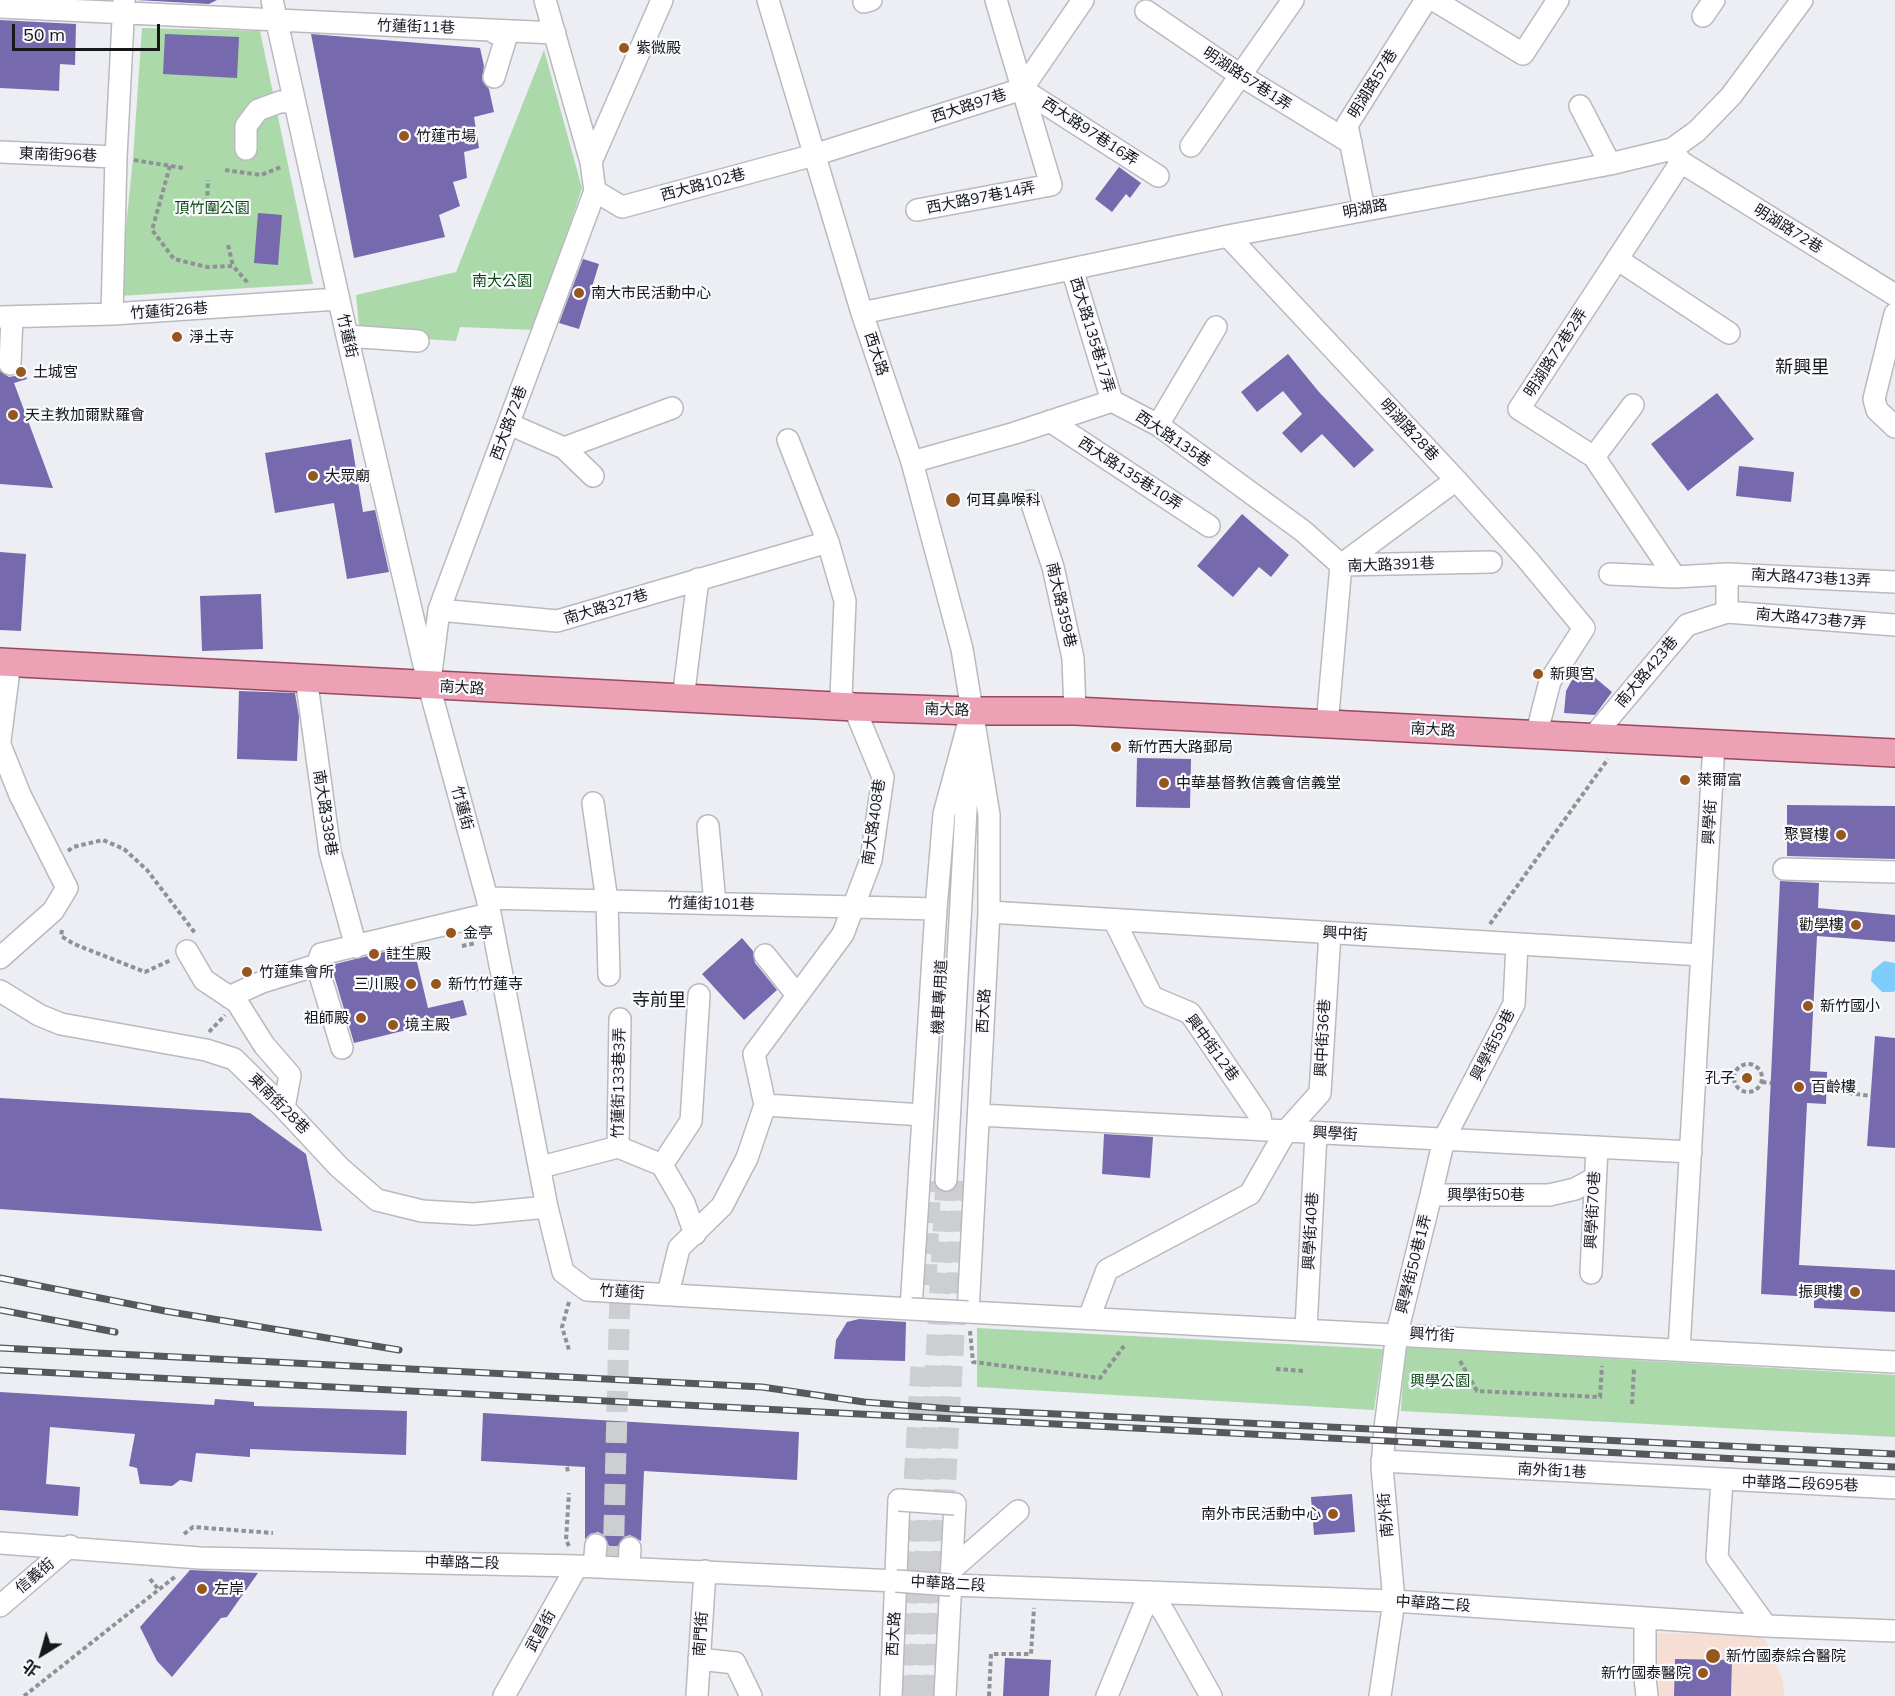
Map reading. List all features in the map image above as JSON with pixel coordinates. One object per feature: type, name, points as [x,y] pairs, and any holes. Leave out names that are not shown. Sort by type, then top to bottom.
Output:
[{"type":"main road","name":"南大路","points":[[5,662],[683,699],[972,711],[1075,711],[1895,753]]},
{"type":"street","name":"竹蓮街","points":[[273,0],[338,299],[429,686],[488,906],[541,1167],[547,1207],[563,1272],[587,1290],[968,1312]]},
{"type":"street","name":"西大路72巷","points":[[429,686],[439,610],[595,191],[591,162],[545,0]]},
{"type":"street","points":[[591,162],[662,0]]},
{"type":"street","name":"西大路","points":[[768,0],[862,313],[912,462],[962,649],[990,815],[989,912],[968,1312]]},
{"type":"street","points":[[996,0],[1022,89]]},
{"type":"street","name":"西大路97巷","points":[[814,155],[1022,89],[1083,0]]},
{"type":"street","points":[[1191,146],[1293,0]]},
{"type":"street","name":"明湖路57巷","points":[[1364,209],[1347,125],[1426,0]]},
{"type":"street","points":[[1434,0],[1523,54],[1558,0]]},
{"type":"street","name":"明湖路","points":[[862,313],[1364,209],[1610,164],[1677,156],[1697,131],[1731,96],[1802,0]]},
{"type":"street","name":"竹蓮街11巷","points":[[0,8],[124,7],[277,21],[555,33]]},
{"type":"street","points":[[112,314],[116,157],[124,7]]},
{"type":"street","name":"明湖路57巷1弄","points":[[1146,11],[1240,75],[1351,143]]},
{"type":"street","points":[[494,76],[508,31]]},
{"type":"street","name":"西大路97巷16弄","points":[[1022,89],[1158,176]]},
{"type":"street","name":"西大路97巷14弄","points":[[917,210],[1052,185],[1022,89]]},
{"type":"street","points":[[246,149],[246,126],[258,110],[280,102],[294,101]]},
{"type":"street","points":[[1580,106],[1610,164]]},
{"type":"street","name":"東南街96巷","points":[[0,153],[116,157]]},
{"type":"street","name":"西大路102巷","points":[[595,191],[622,207],[814,155]]},
{"type":"street","name":"明湖路72巷2弄","points":[[1594,457],[1519,409],[1617,259],[1677,156]]},
{"type":"street","name":"明湖路72巷","points":[[1677,156],[1895,295]]},
{"type":"street","name":"明湖路28巷","points":[[1228,237],[1456,480],[1527,559],[1584,628],[1550,681],[1536,735]]},
{"type":"street","points":[[1617,259],[1729,333]]},
{"type":"street","name":"西大路135巷17弄","points":[[1072,269],[1112,401]]},
{"type":"street","name":"竹蓮街26巷","points":[[6,317],[112,314],[338,299]]},
{"type":"street","points":[[1895,314],[1874,399],[1877,410],[1895,427]]},
{"type":"street","points":[[6,317],[10,364]]},
{"type":"street","points":[[1158,425],[1216,327]]},
{"type":"street","points":[[347,336],[418,341]]},
{"type":"street","points":[[912,462],[1112,401]]},
{"type":"street","name":"西大路135巷","points":[[1112,401],[1158,425],[1303,531],[1341,566]]},
{"type":"street","points":[[1632,405],[1594,457],[1675,578]]},
{"type":"street","points":[[564,448],[672,408]]},
{"type":"street","name":"西大路135巷10弄","points":[[1050,421],[1209,526]]},
{"type":"street","points":[[509,424],[564,448],[593,476]]},
{"type":"street","points":[[788,440],[828,543],[845,601],[841,697],[854,707]]},
{"type":"street","points":[[1341,566],[1456,480]]},
{"type":"street","name":"南大路359巷","points":[[1031,501],[1053,567],[1073,658],[1075,711]]},
{"type":"street","name":"南大路327巷","points":[[439,610],[557,621],[828,543]]},
{"type":"street","name":"南大路391巷","points":[[1328,724],[1341,566],[1491,562]]},
{"type":"street","points":[[1610,574],[1675,578],[1727,574],[1726,612]]},
{"type":"street","name":"南大路473巷13弄","points":[[1727,574],[1895,582]]},
{"type":"street","points":[[683,699],[698,579]]},
{"type":"street","name":"南大路473巷7弄","points":[[1726,612],[1895,625]]},
{"type":"street","name":"南大路423巷","points":[[1592,738],[1687,626],[1726,612]]},
{"type":"street","points":[[0,958],[53,911],[67,888],[20,795],[0,743],[5,662]]},
{"type":"street","name":"南大路338巷","points":[[306,677],[330,852],[356,947]]},
{"type":"street","name":"南大路408巷","points":[[765,1105],[754,1054],[843,934],[871,860],[883,777],[854,707]]},
{"type":"street","name":"西大路","points":[[911,1309],[944,814],[972,711]]},
{"type":"street","name":"西大路","points":[[947,1181],[972,711]]},
{"type":"street","name":"興學街","points":[[1679,1350],[1714,744]]},
{"type":"street","points":[[593,803],[607,901],[609,975]]},
{"type":"street","name":"機車專用道","points":[[944,814],[948,839],[947,1181]]},
{"type":"street","points":[[947,1181],[982,843],[990,815]]},
{"type":"street","points":[[708,826],[715,904]]},
{"type":"street","points":[[1784,869],[1895,872]]},
{"type":"street","name":"竹蓮街101巷","points":[[488,906],[607,901],[936,909]]},
{"type":"street","points":[[342,1048],[317,965],[321,954],[356,947],[488,906]]},
{"type":"street","name":"興中街","points":[[989,912],[1702,955]]},
{"type":"street","name":"興中街12巷","points":[[1114,920],[1152,997],[1190,1013],[1260,1116],[1263,1130]]},
{"type":"street","name":"興中街36巷","points":[[1089,1318],[1107,1270],[1250,1194],[1286,1131],[1320,1093],[1330,933]]},
{"type":"street","name":"興學街59巷","points":[[1444,1139],[1514,1004],[1517,944]]},
{"type":"street","points":[[188,953],[204,980],[233,1000],[264,1045],[290,1075],[284,1108]]},
{"type":"street","points":[[765,955],[797,995]]},
{"type":"street","points":[[233,1000],[262,982],[317,965]]},
{"type":"street","name":"東南街28巷","points":[[0,991],[39,1015],[61,1024],[194,1048],[234,1059],[339,1167],[377,1200],[422,1211],[474,1214],[547,1207]]},
{"type":"street","points":[[662,1165],[691,1122],[699,995]]},
{"type":"street","name":"竹蓮街133巷3弄","points":[[618,1147],[620,1019]]},
{"type":"street","points":[[668,1294],[679,1248],[722,1206],[747,1158],[765,1105],[923,1115]]},
{"type":"street","name":"興學街","points":[[979,1115],[1690,1152]]},
{"type":"street","name":"興學街40巷","points":[[1306,1329],[1316,1133]]},
{"type":"street","name":"興學街50巷","points":[[1444,1139],[1431,1195],[1549,1195],[1575,1188],[1595,1178]]},
{"type":"street","points":[[541,1167],[618,1147],[662,1165],[684,1203],[695,1234]]},
{"type":"street","name":"興學街70巷","points":[[1590,1273],[1597,1147]]},
{"type":"street","name":"興學街50巷1弄","points":[[1397,1333],[1431,1195]]},
{"type":"street","name":"興竹街","points":[[968,1312],[1397,1333],[1895,1362]]},
{"type":"street","name":"南外街","points":[[1380,1696],[1394,1601],[1382,1461],[1397,1333]]},
{"type":"street","name":"南外街1巷","points":[[1382,1461],[1722,1480]]},
{"type":"street","name":"中華路二段695巷","points":[[1766,1626],[1718,1558],[1722,1480],[1895,1488]]},
{"type":"street","name":"西大路","points":[[887,1691],[897,1581],[899,1500],[955,1504],[951,1577]]},
{"type":"street","points":[[945,1696],[951,1577],[1018,1511]]},
{"type":"street","name":"中華路二段","points":[[0,1543],[70,1546],[200,1557],[629,1558],[705,1571],[897,1581],[951,1577],[1035,1588],[1394,1601],[1766,1626],[1895,1631]]},
{"type":"street","name":"信義街","points":[[0,1606],[70,1546]]},
{"type":"street","name":"武昌街","points":[[504,1696],[589,1559]]},
{"type":"street","name":"南門街","points":[[697,1696],[705,1571]]},
{"type":"street","points":[[1107,1696],[1149,1592],[1165,1614],[1211,1696]]},
{"type":"street","points":[[1645,1618],[1647,1696]]},
{"type":"street","points":[[699,1659],[735,1663],[751,1696]]},
{"type":"path","points":[[116,157],[183,168]]},
{"type":"path","points":[[170,166],[152,230],[174,259],[207,267],[233,266]]},
{"type":"path","points":[[225,170],[261,175],[281,167]]},
{"type":"path","points":[[207,180],[207,203]]},
{"type":"path","points":[[228,245],[233,266],[248,283]]},
{"type":"path","points":[[1477,942],[1598,776],[1619,740]]},
{"type":"path","points":[[53,861],[73,847],[103,840],[124,849],[147,870],[196,935],[196,941],[188,953],[145,972],[74,944],[61,936],[62,927]]},
{"type":"path","points":[[194,1048],[233,1000]]},
{"type":"path","points":[[1750,1064],[1761,1073],[1762,1082],[1757,1090],[1743,1092],[1734,1083],[1734,1073],[1740,1066],[1750,1064]]},
{"type":"path","points":[[1762,1082],[1771,1083]]},
{"type":"path","points":[[1826,1090],[1871,1096]]},
{"type":"path","points":[[968,1312],[973,1362],[1100,1378],[1124,1346]]},
{"type":"path","points":[[562,1327],[569,1350]]},
{"type":"path","points":[[1460,1361],[1477,1391],[1600,1397],[1602,1366]]},
{"type":"path","points":[[1632,1404],[1634,1367]]},
{"type":"path","points":[[1276,1369],[1304,1371]]},
{"type":"path","points":[[569,1493],[567,1540],[589,1559]]},
{"type":"path","points":[[176,1534],[187,1535],[193,1527],[273,1533]]},
{"type":"path","points":[[24,1696],[200,1557]]},
{"type":"path","points":[[150,1579],[159,1590]]},
{"type":"path","points":[[989,1696],[992,1654],[1031,1654],[1035,1588]]},
{"type":"shaded area","name":"新竹國泰綜合醫院","points":[[1651,1633],[1763,1635],[1782,1678],[1785,1696],[1658,1696]]},
{"type":"green space","name":"頂竹圍公園","points":[[142,28],[260,31],[313,284],[119,296],[133,158]]},
{"type":"green space","name":"南大公園","points":[[544,50],[582,188],[535,330],[460,327],[456,341],[360,335],[356,295],[456,272]]},
{"type":"green space","name":"興學公園","points":[[977,1328],[1383,1349],[1374,1410],[977,1387]]},
{"type":"green space","name":"興學公園","points":[[1405,1347],[1895,1375],[1895,1437],[1401,1411]]},
{"type":"water","points":[[1884,961],[1895,963],[1895,991],[1893,992],[1882,992],[1871,981],[1872,971]]},
{"type":"building","points":[[136,0],[217,0],[209,4]]},
{"type":"building","points":[[0,20],[76,24],[75,65],[60,64],[59,91],[0,88]]},
{"type":"building","points":[[165,34],[239,37],[237,78],[163,74]]},
{"type":"building","name":"竹蓮市場","points":[[311,34],[480,48],[484,66],[482,80],[489,89],[494,112],[474,117],[479,148],[464,152],[467,178],[453,182],[460,206],[439,215],[445,237],[354,258]]},
{"type":"building","points":[[1119,167],[1141,183],[1130,198],[1126,194],[1112,212],[1095,199]]},
{"type":"building","points":[[258,213],[282,215],[278,265],[254,263]]},
{"type":"building","name":"南大市民活動中心","points":[[583,259],[599,264],[579,329],[559,323]]},
{"type":"building","points":[[1288,354],[1319,392],[1374,450],[1354,468],[1322,434],[1301,453],[1282,433],[1302,414],[1283,391],[1257,412],[1241,392]]},
{"type":"building","name":"天主教加爾默羅會","points":[[22,366],[27,379],[14,383],[53,488],[0,484],[0,371],[9,377],[15,376]]},
{"type":"building","points":[[1717,393],[1754,439],[1688,491],[1651,444]]},
{"type":"building","name":"大眾廟","points":[[351,439],[363,512],[375,510],[389,572],[347,579],[334,503],[275,513],[265,453]]},
{"type":"building","points":[[1739,466],[1794,472],[1791,502],[1736,496]]},
{"type":"building","points":[[1242,514],[1289,555],[1271,577],[1259,567],[1233,597],[1197,566]]},
{"type":"building","points":[[0,552],[26,554],[21,631],[0,630]]},
{"type":"building","points":[[261,594],[263,649],[202,651],[200,596]]},
{"type":"building","points":[[1580,665],[1612,692],[1595,715],[1564,713],[1566,691]]},
{"type":"building","points":[[239,691],[295,693],[299,717],[297,761],[237,759]]},
{"type":"building","name":"中華基督教信義會信義堂","points":[[1137,758],[1191,759],[1190,808],[1136,807]]},
{"type":"building","name":"聚賢樓","points":[[1787,805],[1895,806],[1895,859],[1787,856]]},
{"type":"building","name":"百齡樓","points":[[1780,881],[1819,883],[1818,908],[1895,915],[1895,942],[1817,936],[1810,1071],[1827,1072],[1826,1104],[1807,1103],[1799,1265],[1895,1270],[1895,1312],[1814,1308],[1814,1297],[1761,1294]]},
{"type":"building","points":[[742,938],[753,951],[755,963],[777,990],[744,1020],[702,974]]},
{"type":"building","points":[[413,945],[428,1008],[463,1000],[467,1015],[354,1043],[331,965]]},
{"type":"building","points":[[1875,1036],[1895,1038],[1895,1148],[1867,1146]]},
{"type":"building","points":[[0,1098],[250,1113],[306,1154],[322,1231],[0,1209]]},
{"type":"building","points":[[1104,1134],[1153,1137],[1150,1178],[1102,1174]]},
{"type":"building","points":[[859,1319],[906,1322],[905,1361],[834,1359],[836,1340],[847,1322]]},
{"type":"building","points":[[0,1392],[214,1405],[215,1399],[254,1402],[254,1406],[407,1411],[406,1455],[250,1449],[250,1457],[196,1453],[192,1482],[180,1480],[172,1486],[140,1484],[137,1468],[129,1466],[135,1434],[50,1427],[46,1484],[80,1487],[78,1516],[0,1510]]},
{"type":"building","points":[[483,1413],[799,1432],[797,1480],[644,1471],[641,1541],[630,1535],[624,1537],[618,1546],[609,1546],[604,1535],[598,1532],[590,1534],[585,1539],[585,1467],[481,1461]]},
{"type":"building","name":"南外市民活動中心","points":[[1352,1494],[1355,1532],[1314,1535],[1311,1497]]},
{"type":"building","points":[[190,1570],[258,1573],[227,1617],[221,1618],[172,1677],[157,1661],[140,1627]]},
{"type":"building","points":[[1005,1658],[1051,1660],[1049,1696],[1003,1696]]},
{"type":"building","name":"新竹國泰醫院","points":[[1675,1659],[1732,1660],[1731,1696],[1674,1696]]},
{"type":"tunnel","points":[[917,1696],[946,1180]]},
{"type":"tunnel","points":[[926,1285],[931,1181]]},
{"type":"tunnel","points":[[933,1696],[963,1181]]},
{"type":"tunnel","points":[[613,1567],[620,1292]]},
{"type":"tunnel","points":[[901,1696],[921,1367]]},
{"type":"railway","points":[[0,1278],[165,1311],[399,1350]]},
{"type":"railway","points":[[0,1310],[115,1332]]},
{"type":"railway","points":[[0,1348],[762,1387],[864,1402],[952,1409],[1895,1454]]},
{"type":"railway","points":[[0,1370],[1895,1467]]},
{"type":"place","name":"紫微殿","points":[[624,48]]},
{"type":"place","name":"竹蓮市場","points":[[404,136]]},
{"type":"place","name":"南大市民活動中心","points":[[579,293]]},
{"type":"place","name":"淨土寺","points":[[177,337]]},
{"type":"place","name":"土城宮","points":[[21,372]]},
{"type":"place","name":"天主教加爾默羅會","points":[[13,415]]},
{"type":"place","name":"大眾廟","points":[[313,476]]},
{"type":"place","name":"何耳鼻喉科","points":[[953,500]]},
{"type":"place","name":"新興宮","points":[[1538,674]]},
{"type":"place","name":"新竹西大路郵局","points":[[1116,747]]},
{"type":"place","name":"萊爾富","points":[[1685,780]]},
{"type":"place","name":"中華基督教信義會信義堂","points":[[1164,783]]},
{"type":"place","name":"聚賢樓","points":[[1841,835]]},
{"type":"place","name":"勸學樓","points":[[1856,925]]},
{"type":"place","name":"金亭","points":[[451,933]]},
{"type":"place","name":"註生殿","points":[[374,954]]},
{"type":"place","name":"竹蓮集會所","points":[[247,972]]},
{"type":"place","name":"三川殿","points":[[411,984]]},
{"type":"place","name":"新竹竹蓮寺","points":[[436,984]]},
{"type":"place","name":"新竹國小","points":[[1808,1006]]},
{"type":"place","name":"祖師殿","points":[[361,1018]]},
{"type":"place","name":"境主殿","points":[[393,1025]]},
{"type":"place","name":"孔子","points":[[1747,1078]]},
{"type":"place","name":"百齡樓","points":[[1799,1087]]},
{"type":"place","name":"振興樓","points":[[1855,1292]]},
{"type":"place","name":"南外市民活動中心","points":[[1333,1514]]},
{"type":"place","name":"左岸","points":[[202,1589]]},
{"type":"place","name":"新竹國泰綜合醫院","points":[[1713,1656]]},
{"type":"place","name":"新竹國泰醫院","points":[[1703,1673]]},
{"type":"district","name":"新興里","points":[[1802,368]]},
{"type":"district","name":"寺前里","points":[[659,1001]]}]
